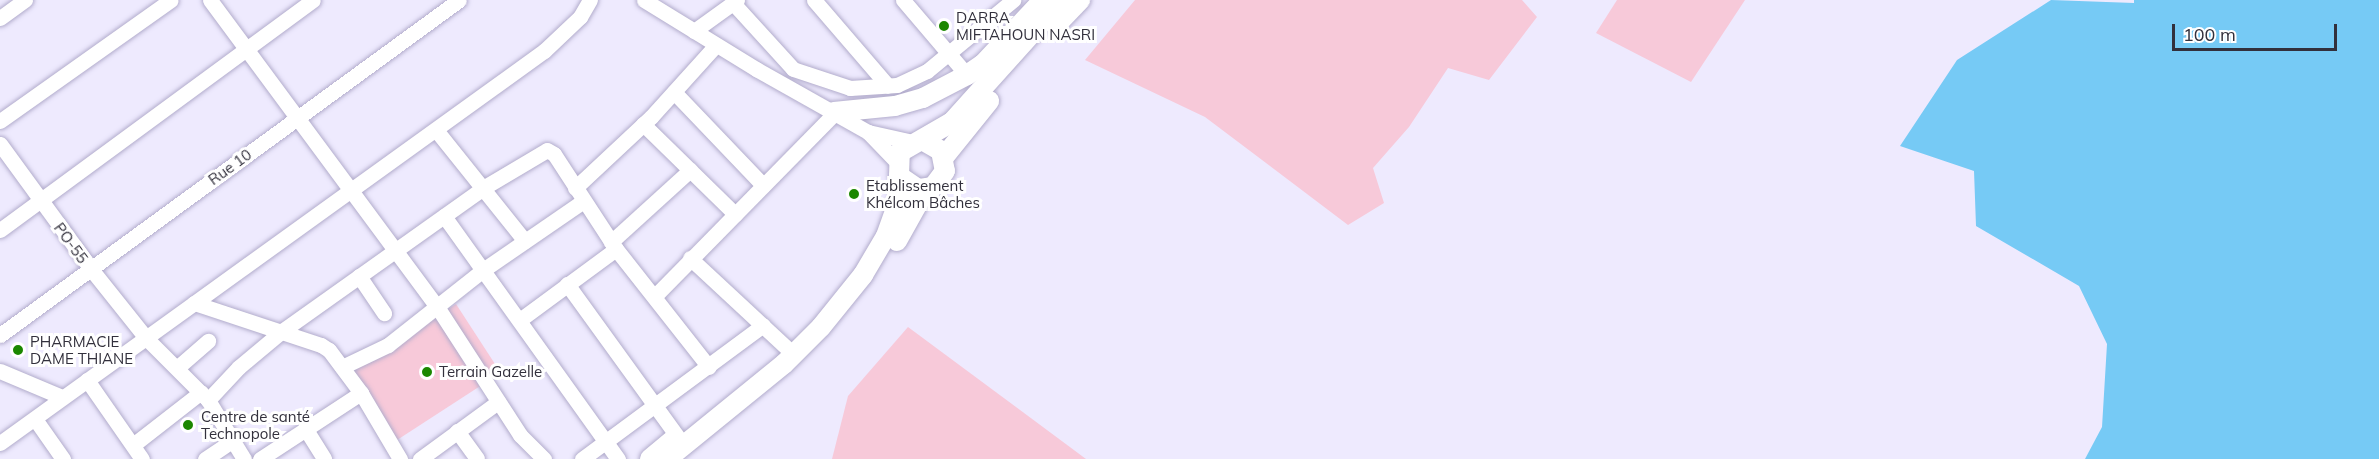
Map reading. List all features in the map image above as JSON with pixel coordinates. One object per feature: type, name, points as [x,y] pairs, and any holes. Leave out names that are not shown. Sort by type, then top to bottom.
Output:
[{"type":"main road","points":[[835,112],[896,106],[923,98],[967,75],[983,64],[1043,0]]},
{"type":"main road","points":[[667,459],[796,346],[863,275],[886,236],[905,183],[897,162],[900,152],[919,142],[964,109],[1062,0]]},
{"type":"main road","points":[[687,459],[774,389],[848,316],[880,271],[926,189],[942,177],[944,157],[970,122],[1080,0]]},
{"type":"main road","points":[[964,109],[963,98],[983,64]]},
{"type":"main road","points":[[919,142],[936,146],[944,157]]},
{"type":"main road","points":[[905,183],[926,189]]},
{"type":"main road","points":[[650,459],[796,346]]},
{"type":"street","points":[[0,18],[25,0]]},
{"type":"street","points":[[0,122],[171,0]]},
{"type":"street","points":[[210,0],[436,305],[520,435],[544,459]]},
{"type":"street","points":[[0,230],[313,0]]},
{"type":"street","name":"Rue 10","points":[[0,335],[458,0]]},
{"type":"street","points":[[0,443],[544,51],[580,17],[590,0]]},
{"type":"street","points":[[644,0],[716,45],[868,132],[897,162]]},
{"type":"street","points":[[814,0],[888,86]]},
{"type":"street","points":[[694,32],[735,1],[793,69],[804,76],[849,88],[888,86],[927,71],[1013,0]]},
{"type":"street","points":[[905,1],[967,75]]},
{"type":"street","points":[[575,188],[643,124],[716,45]]},
{"type":"street","points":[[674,92],[763,185]]},
{"type":"street","points":[[655,296],[835,112]]},
{"type":"street","points":[[643,124],[735,214]]},
{"type":"street","points":[[436,130],[525,241]]},
{"type":"street","points":[[868,132],[919,142]]},
{"type":"street","name":"PO-55","points":[[0,144],[91,269],[146,338],[205,396],[244,459]]},
{"type":"street","points":[[132,445],[205,396],[282,331],[359,276],[483,188],[547,150],[554,154],[582,202],[613,245],[709,367]]},
{"type":"street","points":[[521,319],[613,245],[690,170]]},
{"type":"street","points":[[342,367],[388,345],[483,270],[582,202]]},
{"type":"street","points":[[444,216],[521,319],[618,459]]},
{"type":"street","points":[[690,258],[763,325],[796,346]]},
{"type":"street","points":[[359,276],[384,313]]},
{"type":"street","points":[[567,284],[678,436]]},
{"type":"street","points":[[194,303],[282,331],[329,350],[361,393],[400,459]]},
{"type":"street","points":[[582,459],[763,325]]},
{"type":"street","points":[[178,367],[208,340]]},
{"type":"street","points":[[0,371],[62,397]]},
{"type":"street","points":[[87,380],[142,459]]},
{"type":"street","points":[[260,459],[361,393]]},
{"type":"street","points":[[420,459],[498,402]]},
{"type":"street","points":[[35,419],[63,459]]},
{"type":"street","points":[[305,428],[324,459]]},
{"type":"street","points":[[457,431],[477,459]]},
{"type":"street","points":[[205,459],[232,441]]},
{"type":"shaded area","points":[[1135,0],[1522,0],[1537,17],[1489,80],[1448,68],[1409,127],[1373,168],[1384,203],[1348,225],[1205,117],[1085,60]]},
{"type":"shaded area","points":[[1617,0],[1745,0],[1691,82],[1596,33]]},
{"type":"shaded area","name":"Terrain Gazelle","points":[[456,304],[501,373],[397,440],[352,372]]},
{"type":"shaded area","points":[[908,327],[1086,459],[832,459],[848,396]]},
{"type":"water","points":[[2051,0],[2134,3],[2134,0],[2379,0],[2379,459],[2085,459],[2102,427],[2107,344],[2079,286],[1976,226],[1974,171],[1900,146],[1957,60]]},
{"type":"place","name":"DARRA MIFTAHOUN NASRI","points":[[944,26]]},
{"type":"place","name":"Etablissement Khélcom Bâches","points":[[854,194]]},
{"type":"place","name":"PHARMACIE DAME THIANE","points":[[18,350]]},
{"type":"place","name":"Terrain Gazelle","points":[[427,372]]},
{"type":"place","name":"Centre de santé Technopole","points":[[188,425]]}]
